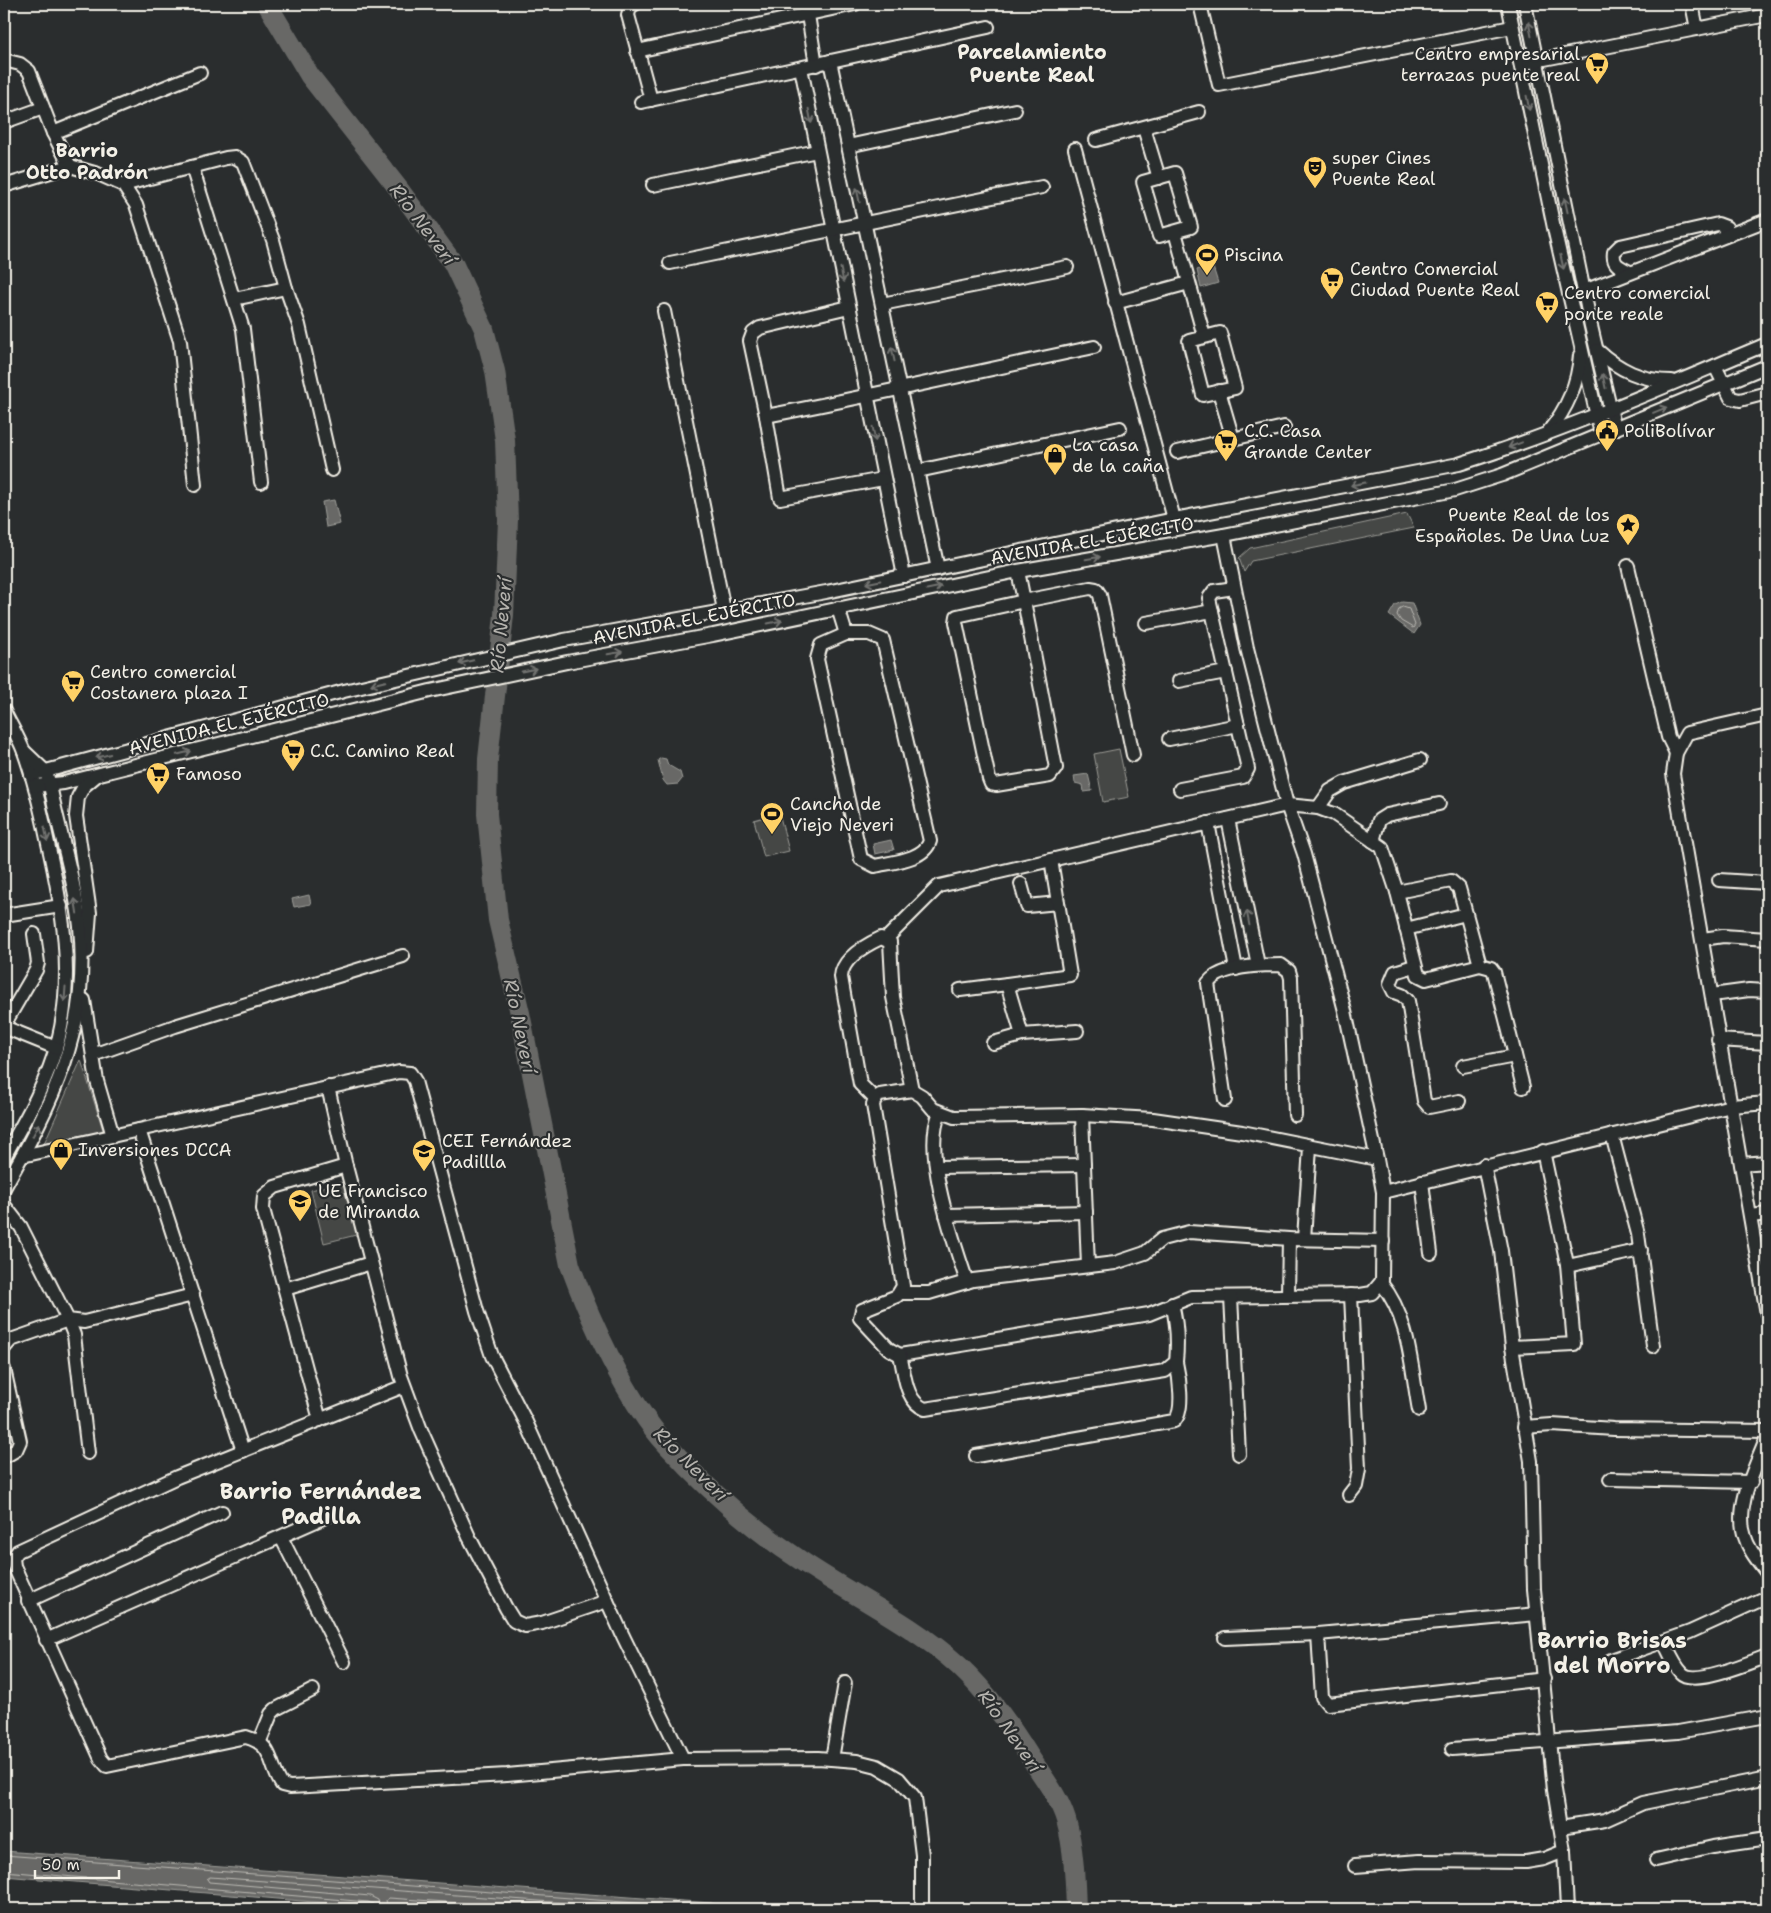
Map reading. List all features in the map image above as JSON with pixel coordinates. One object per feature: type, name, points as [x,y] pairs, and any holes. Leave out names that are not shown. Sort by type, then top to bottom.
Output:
[{"type":"street","points":[[635,4],[630,7],[628,15],[646,101],[988,27]]},
{"type":"street","points":[[637,51],[808,16],[855,4]]},
{"type":"street","points":[[1200,4],[1219,85],[1512,27]]},
{"type":"street","points":[[1508,4],[1554,228],[1601,434]]},
{"type":"street","points":[[1525,4],[1584,291],[1615,429]]},
{"type":"street","points":[[1692,4],[1697,30]]},
{"type":"street","points":[[1520,64],[1767,15]]},
{"type":"street","points":[[808,16],[816,65]]},
{"type":"street","points":[[4,60],[20,64],[29,71],[53,133],[70,166]]},
{"type":"street","points":[[830,62],[938,568]]},
{"type":"street","points":[[801,68],[904,576]]},
{"type":"street","points":[[53,133],[200,73]]},
{"type":"street","points":[[4,122],[43,108]]},
{"type":"street","points":[[848,146],[1015,110]]},
{"type":"street","points":[[1096,140],[1199,112]]},
{"type":"street","points":[[1144,128],[1159,178]]},
{"type":"street","points":[[1075,149],[1114,303],[1174,519]]},
{"type":"street","points":[[654,185],[817,151]]},
{"type":"street","points":[[123,185],[226,158],[234,157],[243,162],[273,240],[286,288],[299,325],[332,470]]},
{"type":"street","points":[[4,186],[70,166],[98,174],[123,185],[136,205],[180,341],[195,485]]},
{"type":"street","points":[[192,167],[243,329],[260,482]]},
{"type":"street","points":[[1175,173],[1192,227],[1175,232],[1159,236],[1143,182],[1175,173]]},
{"type":"street","points":[[670,263],[1042,187]]},
{"type":"street","points":[[1584,291],[1767,220]]},
{"type":"street","points":[[1630,272],[1618,266],[1614,260],[1614,252],[1620,246],[1718,224],[1726,227],[1724,236]]},
{"type":"street","points":[[1175,232],[1204,336]]},
{"type":"street","points":[[882,304],[1067,267]]},
{"type":"street","points":[[1114,303],[1189,283]]},
{"type":"street","points":[[234,299],[286,288]]},
{"type":"street","points":[[849,307],[760,328],[752,333],[750,341],[766,416],[780,498],[883,479]]},
{"type":"street","points":[[664,311],[724,610]]},
{"type":"street","points":[[1548,432],[1564,410],[1575,385],[1580,358],[1578,330]]},
{"type":"street","points":[[1220,333],[1235,388],[1203,394],[1189,341],[1204,336],[1220,333]]},
{"type":"street","name":"AVENIDA EL EJÉRCITO","points":[[33,781],[46,772],[286,707],[564,640],[904,576],[1174,519],[1433,470],[1504,450],[1610,410],[1767,344]]},
{"type":"street","points":[[766,416],[1094,347]]},
{"type":"street","points":[[1597,350],[1618,367],[1642,378],[1677,381]]},
{"type":"street","points":[[1715,366],[1731,398],[1736,400],[1767,393]]},
{"type":"street","name":"AVENIDA EL EJÉRCITO","points":[[33,781],[50,786],[430,691],[567,662],[713,635],[1018,571],[1224,535],[1455,490],[1502,476],[1767,366]]},
{"type":"street","points":[[1219,391],[1233,439]]},
{"type":"street","points":[[1570,424],[1580,427],[1582,432],[1581,437],[1574,445]]},
{"type":"street","points":[[1177,452],[1284,427]]},
{"type":"street","points":[[918,471],[1120,428]]},
{"type":"street","points":[[874,1099],[873,1105],[903,1286],[900,1293],[892,1299],[862,1310],[860,1316],[889,1350],[900,1355],[1139,1316],[1159,1311],[1191,1296],[1351,1295],[1372,1293],[1381,1284],[1384,1275],[1383,1192],[1377,1159],[1345,1011],[1304,854],[1288,805],[1234,588],[1224,535]]},
{"type":"street","points":[[1628,566],[1668,737],[1676,753]]},
{"type":"street","points":[[1018,571],[1024,601],[1056,768],[1050,776],[996,786],[991,784],[956,622],[957,616],[1024,601],[1090,588],[1096,589],[1100,594],[1133,755]]},
{"type":"street","points":[[1180,788],[1243,777],[1248,769],[1212,611],[1210,593],[1234,588]]},
{"type":"street","points":[[838,608],[846,634]]},
{"type":"street","points":[[1146,623],[1212,611]]},
{"type":"street","points":[[846,634],[869,634],[883,640],[930,841],[928,848],[921,854],[875,866],[861,859],[816,659],[821,644],[846,634]]},
{"type":"street","points":[[1180,681],[1226,672]]},
{"type":"street","points":[[286,707],[291,727]]},
{"type":"street","points":[[4,711],[24,750],[33,781],[62,906],[66,950],[64,1012],[56,1048],[34,1106],[4,1157]]},
{"type":"street","points":[[1767,715],[1687,733],[1676,753],[1674,784],[1730,1106],[1763,1270],[1767,1314]]},
{"type":"street","points":[[1169,739],[1238,725]]},
{"type":"street","points":[[24,750],[46,772],[73,884],[80,926],[82,981],[97,1081],[113,1136]]},
{"type":"street","points":[[1318,808],[1330,791],[1344,783],[1420,760]]},
{"type":"street","points":[[4,1188],[52,1097],[60,1077],[78,1016],[88,944],[90,912],[76,816],[78,797],[84,786],[98,775]]},
{"type":"street","points":[[1373,841],[1379,820],[1387,815],[1439,804]]},
{"type":"street","points":[[886,939],[939,886],[1288,805],[1318,808],[1334,814],[1382,847],[1397,892],[1414,966],[1418,975],[1426,979],[1480,965],[1491,968],[1494,972],[1523,1087]]},
{"type":"street","points":[[1228,819],[1258,965]]},
{"type":"street","points":[[1208,823],[1236,969]]},
{"type":"street","points":[[960,990],[1070,975],[1051,860]]},
{"type":"street","points":[[1720,880],[1767,883]]},
{"type":"street","points":[[1397,892],[1451,881],[1459,888],[1480,965]]},
{"type":"street","points":[[1021,884],[1027,906],[1058,903]]},
{"type":"street","points":[[4,915],[62,906]]},
{"type":"street","points":[[1406,928],[1466,914]]},
{"type":"street","points":[[34,934],[38,963],[36,970],[4,1026],[56,1048]]},
{"type":"street","points":[[1702,939],[1723,936],[1767,939]]},
{"type":"street","points":[[874,1099],[860,1084],[852,1051],[841,972],[848,960],[870,943],[881,938],[890,942],[893,997],[912,1090]]},
{"type":"street","points":[[93,1055],[175,1026],[403,956]]},
{"type":"street","points":[[1225,1100],[1208,983],[1212,978],[1236,969],[1258,965],[1281,965],[1289,971],[1291,978],[1296,1115]]},
{"type":"street","points":[[1414,966],[1395,972],[1390,984],[1394,992],[1402,995],[1408,1001],[1424,1101],[1429,1107],[1459,1102]]},
{"type":"street","points":[[1008,984],[1022,1035]]},
{"type":"street","points":[[1712,995],[1749,990],[1767,991]]},
{"type":"street","points":[[993,1043],[1022,1035],[1077,1031]]},
{"type":"street","points":[[1718,1040],[1767,1043]]},
{"type":"street","points":[[1463,1066],[1515,1056]]},
{"type":"street","points":[[22,1156],[328,1087],[399,1072],[410,1073],[415,1081],[477,1311],[492,1356],[526,1422],[607,1601],[683,1759]]},
{"type":"street","points":[[328,1087],[346,1166],[404,1386],[469,1537],[514,1621],[525,1626],[542,1623],[607,1601]]},
{"type":"street","points":[[874,1099],[880,1096],[912,1090],[922,1096],[927,1104],[940,1113],[961,1118],[1082,1114],[1162,1120],[1242,1132],[1377,1159]]},
{"type":"street","points":[[1383,1192],[1484,1165],[1730,1106],[1767,1103]]},
{"type":"street","points":[[940,1113],[933,1132],[937,1167],[946,1215],[967,1282]]},
{"type":"street","points":[[1082,1114],[1088,1266]]},
{"type":"street","points":[[139,1130],[243,1451]]},
{"type":"street","points":[[1612,1135],[1632,1205],[1641,1250],[1653,1346]]},
{"type":"street","points":[[1304,1239],[1310,1147]]},
{"type":"street","points":[[1512,1347],[1574,1344],[1567,1264],[1543,1151]]},
{"type":"street","points":[[1741,1164],[1767,1162]]},
{"type":"street","points":[[937,1167],[1084,1165]]},
{"type":"street","points":[[1484,1165],[1501,1251],[1512,1347],[1531,1461],[1537,1614],[1564,1851],[1567,1909]]},
{"type":"street","points":[[320,1420],[263,1209],[264,1196],[275,1187],[346,1166]]},
{"type":"street","points":[[1422,1182],[1431,1253]]},
{"type":"street","points":[[4,1206],[21,1227],[68,1320],[74,1336],[88,1453]]},
{"type":"street","points":[[946,1215],[1086,1212]]},
{"type":"street","points":[[1751,1216],[1767,1214]]},
{"type":"street","points":[[900,1293],[929,1293],[967,1282],[1125,1261],[1145,1253],[1162,1240],[1189,1232],[1289,1239],[1383,1240]]},
{"type":"street","points":[[1288,1295],[1289,1239]]},
{"type":"street","points":[[1567,1264],[1572,1265],[1641,1250]]},
{"type":"street","points":[[284,1289],[371,1263]]},
{"type":"street","points":[[1381,1284],[1393,1301],[1405,1330],[1419,1410]]},
{"type":"street","points":[[4,1348],[10,1340],[68,1320],[84,1322],[193,1295]]},
{"type":"street","points":[[1349,1494],[1356,1486],[1359,1469],[1351,1295]]},
{"type":"street","points":[[1231,1297],[1238,1454]]},
{"type":"street","points":[[976,1456],[1174,1421],[1180,1412],[1180,1385],[1176,1362],[1176,1324],[1172,1304]]},
{"type":"street","points":[[900,1355],[910,1398],[916,1405],[925,1409],[1165,1371],[1176,1362]]},
{"type":"street","points":[[4,1369],[20,1441],[16,1450],[4,1458]]},
{"type":"street","points":[[404,1386],[178,1477],[18,1552],[13,1558],[14,1566],[28,1601],[101,1759],[107,1766],[246,1737],[260,1741],[269,1752],[282,1785],[290,1787],[507,1775],[683,1759],[832,1759],[877,1766],[899,1779],[915,1798],[922,1855],[922,1909]]},
{"type":"street","points":[[1524,1427],[1552,1425],[1614,1429],[1767,1431]]},
{"type":"street","points":[[1767,1437],[1742,1513],[1743,1531],[1749,1546],[1767,1573]]},
{"type":"street","points":[[1610,1479],[1751,1482]]},
{"type":"street","points":[[28,1601],[222,1512]]},
{"type":"street","points":[[46,1640],[332,1514]]},
{"type":"street","points":[[281,1537],[344,1662]]},
{"type":"street","points":[[1611,1660],[1664,1642],[1767,1597]]},
{"type":"street","points":[[1225,1638],[1318,1634],[1537,1614]]},
{"type":"street","points":[[1318,1634],[1322,1697],[1328,1704],[1544,1679]]},
{"type":"street","points":[[1664,1642],[1681,1672],[1687,1677],[1704,1677],[1767,1656]]},
{"type":"street","points":[[832,1759],[845,1683]]},
{"type":"street","points":[[260,1741],[271,1714],[313,1690]]},
{"type":"street","points":[[1452,1749],[1678,1732],[1767,1716]]},
{"type":"street","points":[[1560,1827],[1605,1820],[1643,1803],[1767,1778]]},
{"type":"street","points":[[1656,1860],[1767,1839]]},
{"type":"street","points":[[1355,1866],[1419,1861],[1526,1862],[1544,1859],[1564,1851]]},
{"type":"shaded area","points":[[1407,514],[1414,528],[1251,561],[1244,572],[1239,558],[1250,548]]},
{"type":"shaded area","points":[[1119,749],[1129,797],[1103,802],[1094,754]]},
{"type":"shaded area","name":"Cancha de Viejo Neveri","points":[[779,813],[789,851],[764,857],[754,820]]},
{"type":"shaded area","points":[[81,1060],[104,1133],[42,1148]]},
{"type":"shaded area","points":[[347,1181],[360,1234],[324,1243],[311,1190]]},
{"type":"water","name":"Piscina","points":[[1212,264],[1218,283],[1201,288],[1197,270]]},
{"type":"water","points":[[334,500],[340,524],[326,527],[322,502]]},
{"type":"water","points":[[1402,602],[1412,603],[1420,625],[1414,634],[1389,615],[1395,605]]},
{"type":"water","points":[[661,758],[666,759],[668,765],[680,772],[682,779],[678,784],[667,785],[663,780],[658,760]]},
{"type":"water","points":[[1088,774],[1092,791],[1084,792],[1083,785],[1075,783],[1074,776]]},
{"type":"water","points":[[891,840],[894,850],[875,854],[873,844]]},
{"type":"water","points":[[309,895],[311,904],[294,907],[292,899]]},
{"type":"water","points":[[4,1851],[711,1903],[733,1909],[397,1909],[4,1876]]},
{"type":"waterway","name":"Río Neverí","points":[[267,4],[310,76],[398,188],[453,263],[484,329],[495,371],[505,440],[508,520],[504,615],[488,759],[487,814],[498,920],[520,1013],[570,1265],[588,1310],[611,1360],[638,1406],[667,1445],[698,1477],[731,1508],[785,1550],[923,1637],[970,1676],[989,1698],[1055,1795],[1063,1812],[1069,1831],[1075,1875],[1076,1909]]},
{"type":"place","name":"Centro empresarial terrazas puente real","points":[[1597,85]]},
{"type":"place","name":"super Cines Puente Real","points":[[1315,189]]},
{"type":"place","name":"Piscina","points":[[1207,276]]},
{"type":"place","name":"Centro Comercial Ciudad Puente Real","points":[[1332,300]]},
{"type":"place","name":"Centro comercial ponte reale","points":[[1547,324]]},
{"type":"place","name":"PoliBolívar","points":[[1607,452]]},
{"type":"place","name":"C.C. Casa Grande Center","points":[[1226,462]]},
{"type":"place","name":"La casa de la caña","points":[[1055,476]]},
{"type":"place","name":"Puente Real de los Españoles. De Una Luz","points":[[1628,546]]},
{"type":"place","name":"Centro comercial Costanera plaza I","points":[[73,703]]},
{"type":"place","name":"C.C. Camino Real","points":[[293,772]]},
{"type":"place","name":"Famoso","points":[[158,795]]},
{"type":"place","name":"Cancha de Viejo Neveri","points":[[772,835]]},
{"type":"place","name":"Inversiones DCCA","points":[[61,1171]]},
{"type":"place","name":"CEI Fernández Padillla","points":[[424,1172]]},
{"type":"place","name":"UE Francisco de Miranda","points":[[300,1222]]},
{"type":"district","name":"Parcelamiento Puente Real","points":[[1032,64]]},
{"type":"district","name":"Barrio Otto Padrón","points":[[87,161]]},
{"type":"district","name":"Barrio Fernández Padilla","points":[[321,1504]]},
{"type":"district","name":"Barrio Brisas del Morro","points":[[1612,1652]]}]
